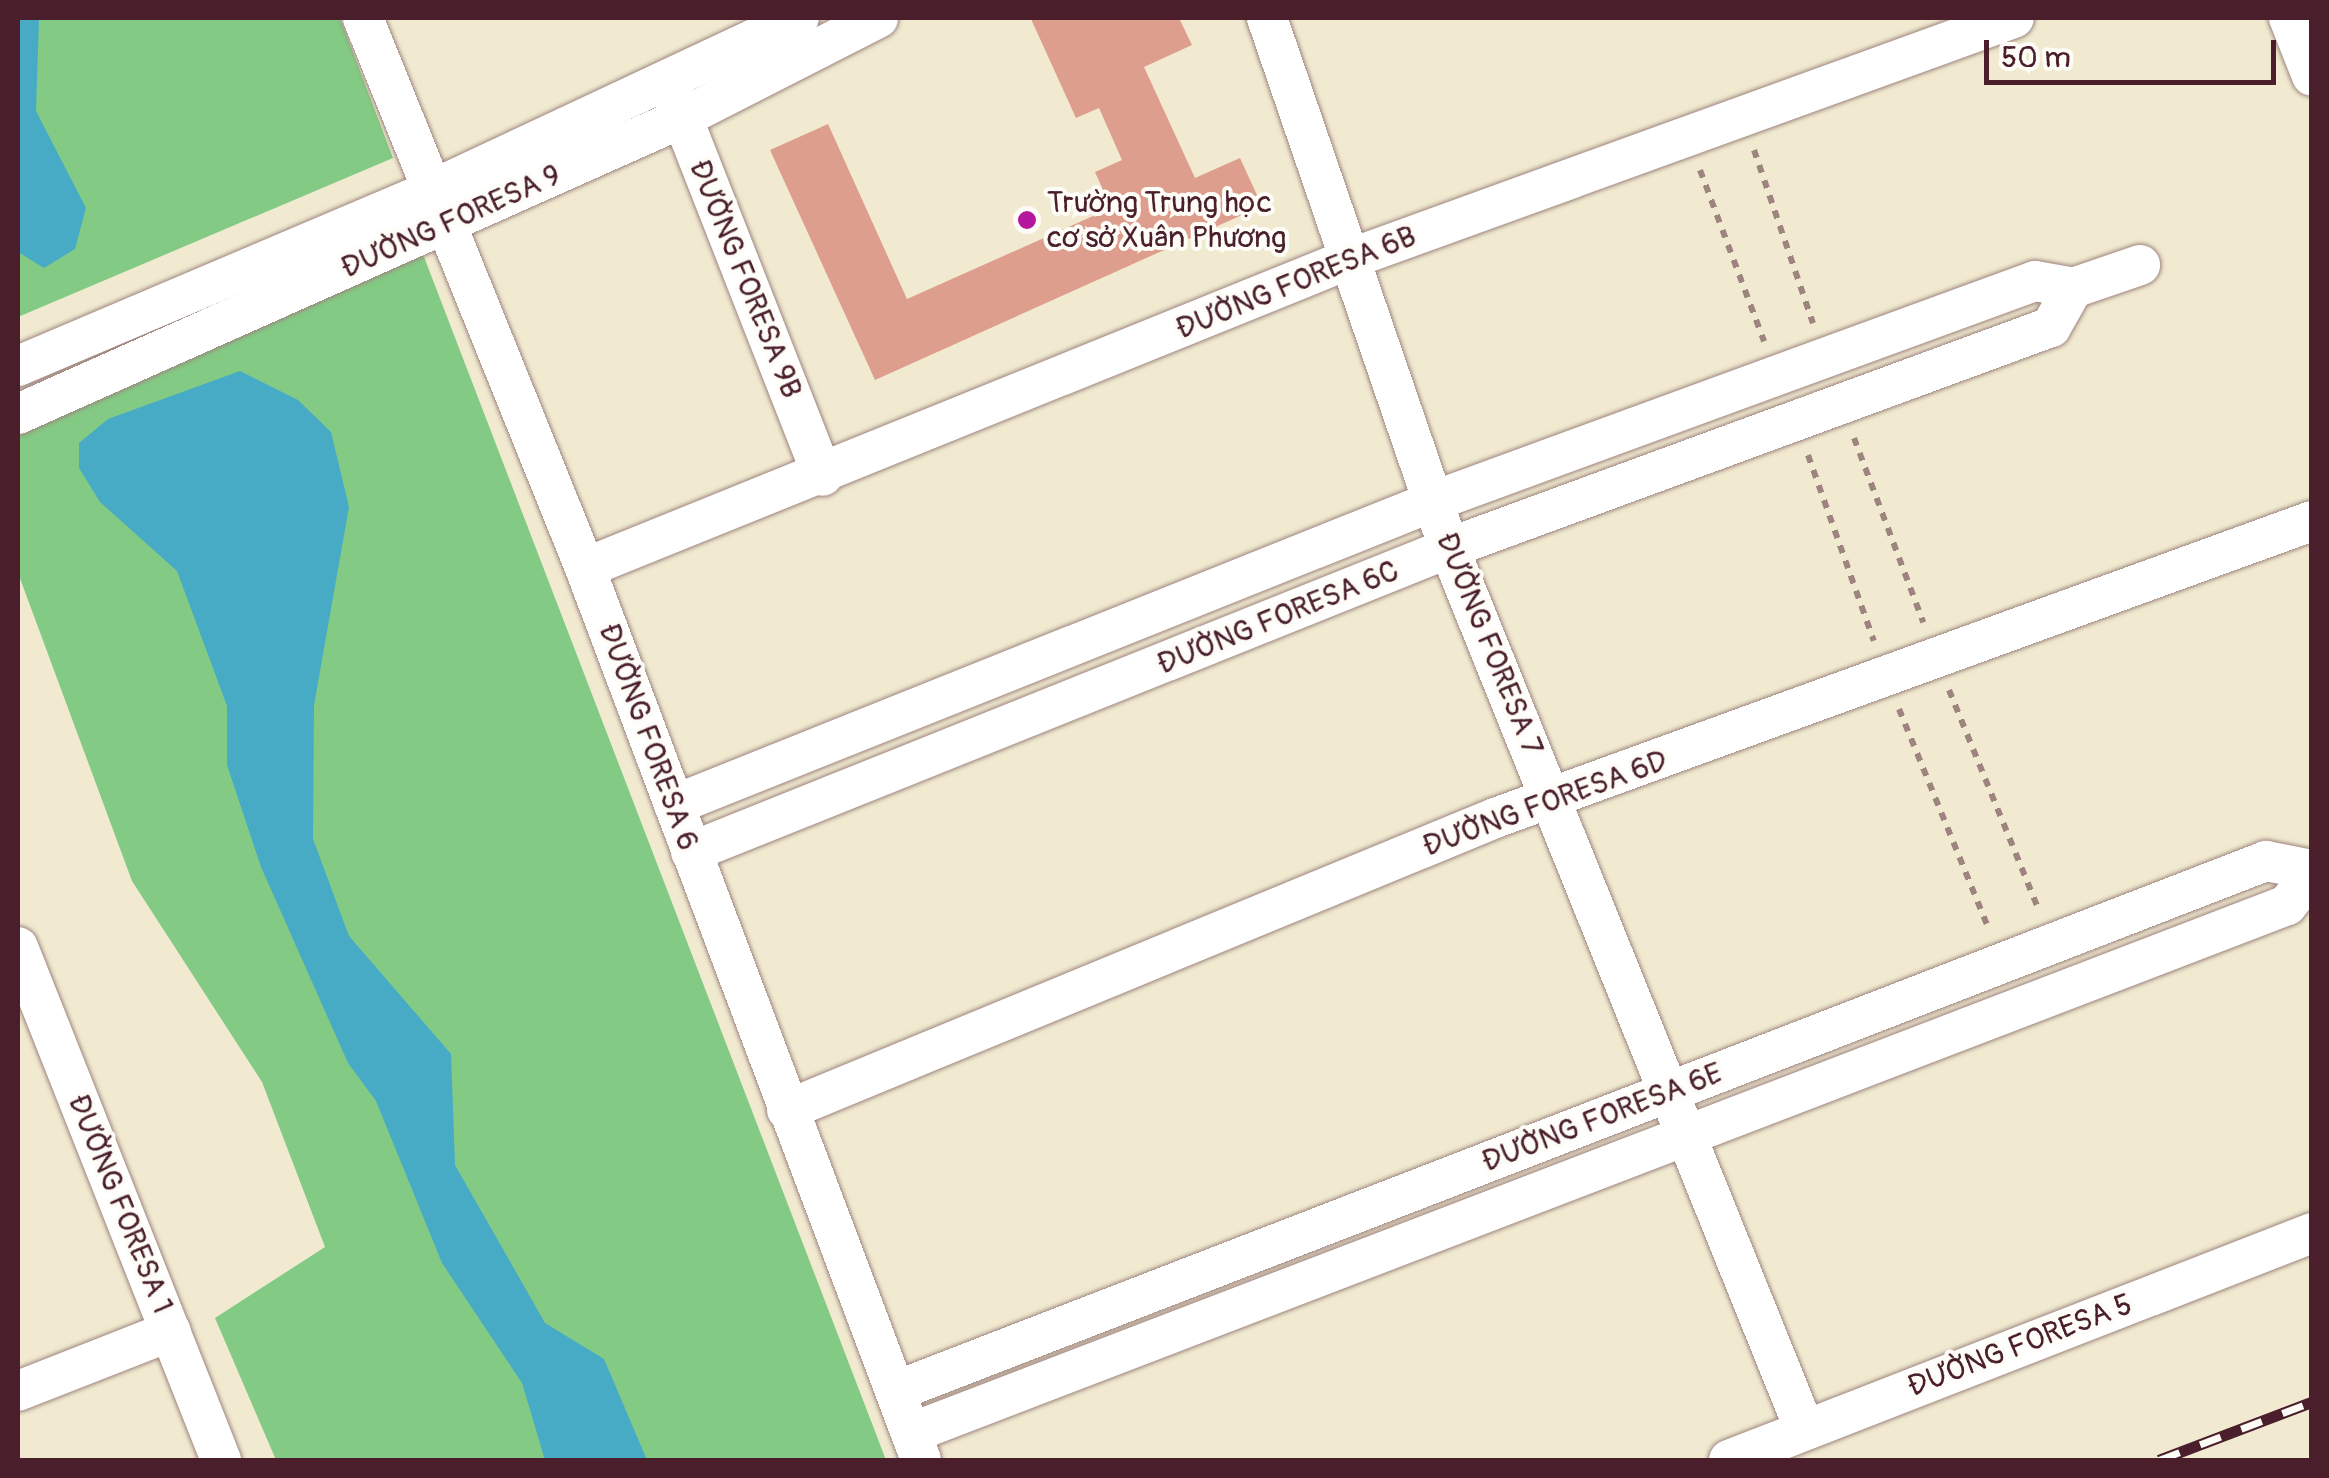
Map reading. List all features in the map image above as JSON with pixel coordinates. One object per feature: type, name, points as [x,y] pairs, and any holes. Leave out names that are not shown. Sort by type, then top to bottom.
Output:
[{"type":"street","name":"ĐƯỜNG FORESA 6","points":[[362,18],[585,568],[916,1447]]},
{"type":"street","name":"ĐƯỜNG FORESA 9","points":[[675,100],[799,18]]},
{"type":"street","name":"ĐƯỜNG FORESA 9","points":[[18,414],[439,207],[675,100],[878,18]]},
{"type":"street","name":"ĐƯỜNG FORESA 7","points":[[1266,18],[1449,548],[1804,1428]]},
{"type":"street","name":"ĐƯỜNG FORESA 6B","points":[[585,568],[823,476],[1352,258],[2014,18]]},
{"type":"street","points":[[2289,18],[2312,76]]},
{"type":"street","name":"ĐƯỜNG FORESA 9B","points":[[675,100],[823,476]]},
{"type":"street","name":"ĐƯỜNG FORESA 9","points":[[18,366],[439,207]]},
{"type":"street","name":"ĐƯỜNG FORESA 6C","points":[[674,805],[1434,501],[1776,375],[2034,281],[2074,288],[2140,265]]},
{"type":"street","name":"ĐƯỜNG FORESA 6C","points":[[691,852],[1449,548],[2051,327],[2074,288]]},
{"type":"street","name":"ĐƯỜNG FORESA 6D","points":[[787,1110],[1552,798],[1888,680],[2312,521]]},
{"type":"street","name":"ĐƯỜNG FORESA 6E","points":[[896,1391],[2266,861],[2312,872],[2287,905],[1684,1133],[916,1447]]},
{"type":"street","name":"ĐƯỜNG FORESA 1","points":[[18,948],[221,1460]]},
{"type":"street","name":"ĐƯỜNG FORESA 5","points":[[1729,1460],[2312,1233]]},
{"type":"street","points":[[18,1391],[170,1331]]},
{"type":"path","points":[[1742,116],[1825,358]]},
{"type":"path","points":[[1687,136],[1776,375]]},
{"type":"path","points":[[1841,404],[1938,661],[2052,944]]},
{"type":"path","points":[[1796,420],[1888,680],[2003,963]]},
{"type":"green space","points":[[18,18],[340,18],[393,158],[18,317]]},
{"type":"green space","points":[[416,236],[886,1460],[276,1460],[215,1318],[325,1247],[262,1082],[132,881],[18,573],[18,423]]},
{"type":"water","points":[[18,18],[39,18],[36,111],[86,208],[75,249],[44,268],[18,252]]},
{"type":"water","points":[[240,371],[298,400],[331,432],[349,507],[314,705],[313,839],[349,936],[451,1054],[455,1165],[545,1323],[604,1359],[647,1460],[545,1460],[522,1383],[442,1263],[376,1101],[348,1063],[261,867],[227,765],[227,706],[177,571],[100,502],[79,468],[79,443],[108,419]]},
{"type":"building","points":[[1179,18],[1192,45],[1144,67],[1195,178],[1240,158],[1262,206],[875,380],[770,150],[828,124],[907,299],[1111,208],[1095,172],[1122,160],[1099,108],[1076,118],[1031,19]]},
{"type":"railway","points":[[2159,1460],[2312,1402]]},
{"type":"place","name":"Trường Trung học cơ sở Xuân Phương","points":[[1027,220]]}]
